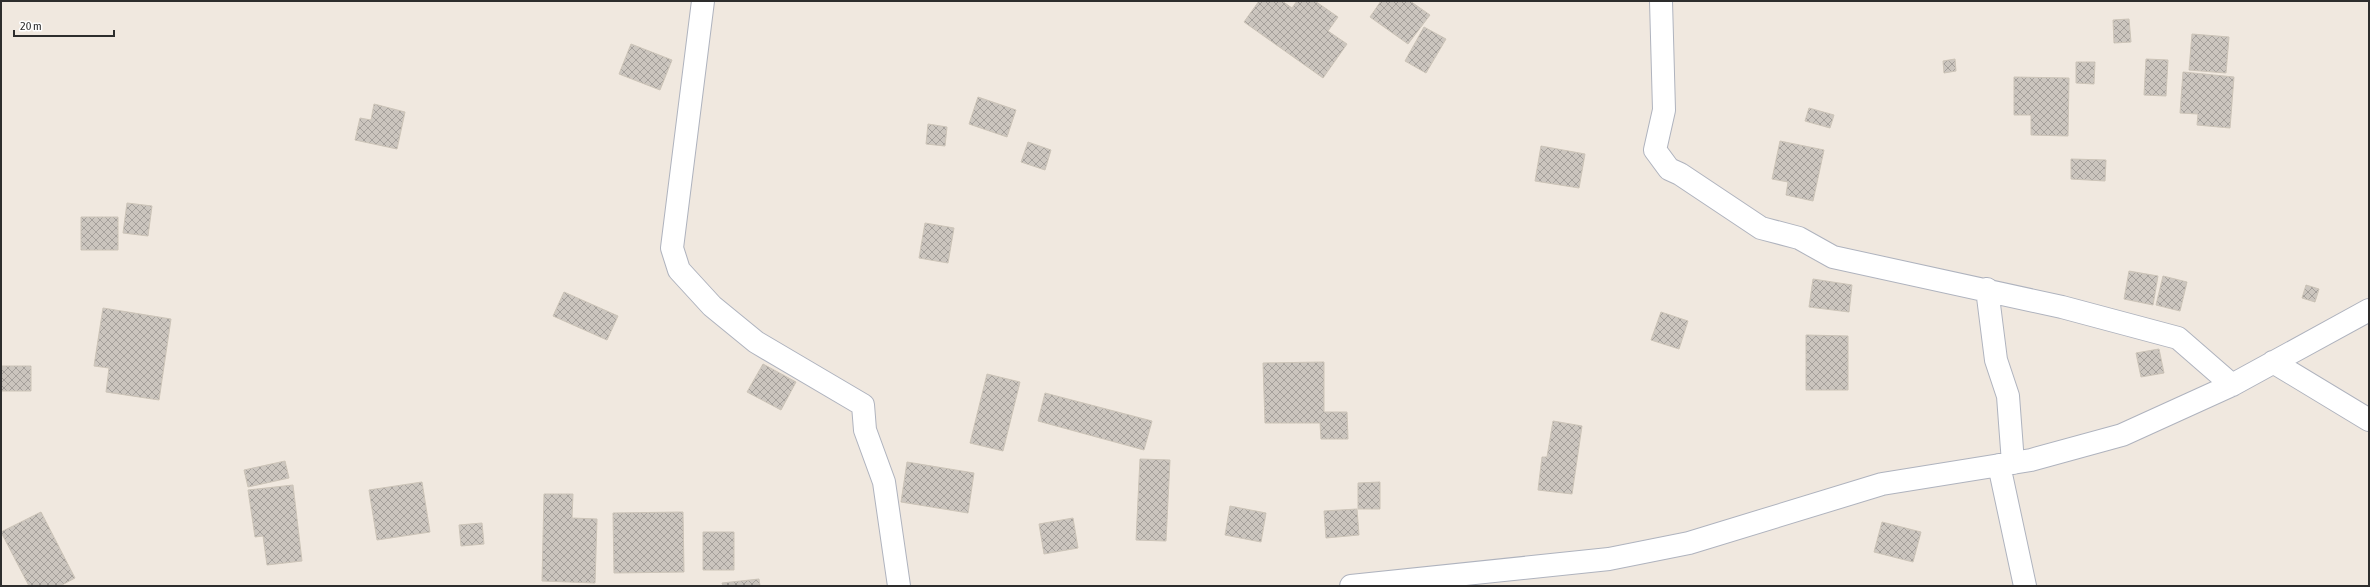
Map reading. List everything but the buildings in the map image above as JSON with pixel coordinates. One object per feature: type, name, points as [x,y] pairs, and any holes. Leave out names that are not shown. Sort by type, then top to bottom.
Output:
[{"type":"street","points":[[703,1],[672,248],[679,270],[712,306],[756,342],[864,405],[865,430],[884,482],[899,586]]},
{"type":"street","points":[[1661,1],[1664,110],[1655,150],[1669,169],[1680,174],[1761,228],[1799,238],[1833,257],[1987,289],[2178,338],[2232,385]]},
{"type":"street","points":[[1987,289],[1996,360],[2008,396],[2006,464],[2025,586]]},
{"type":"street","points":[[1351,586],[1609,559],[1689,544],[1882,484],[2031,460],[2122,435],[2232,385],[2369,310]]},
{"type":"street","points":[[2273,362],[2369,420]]}]
